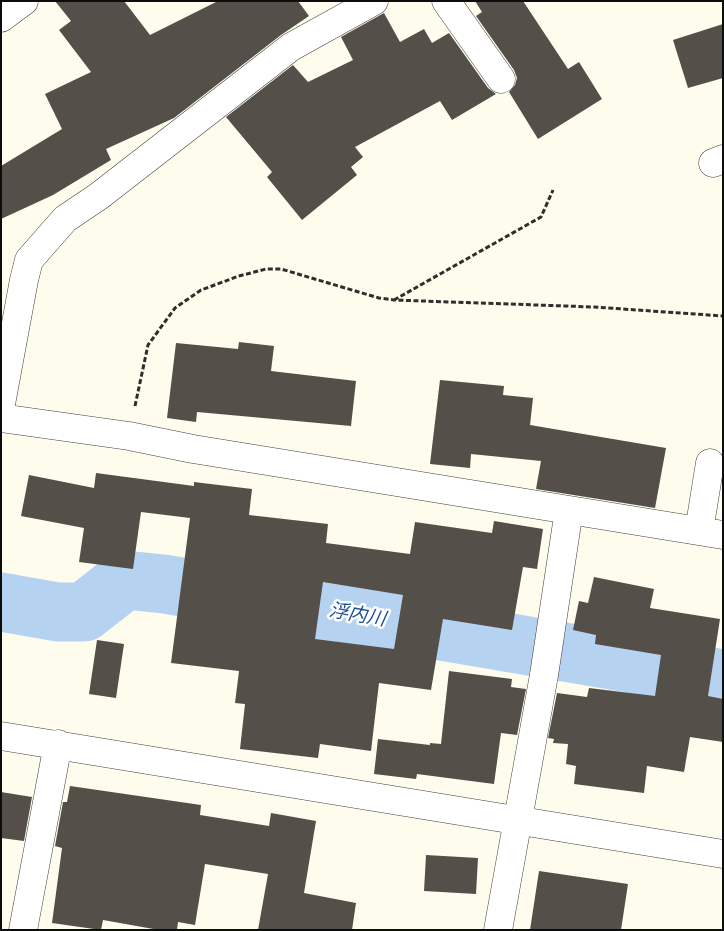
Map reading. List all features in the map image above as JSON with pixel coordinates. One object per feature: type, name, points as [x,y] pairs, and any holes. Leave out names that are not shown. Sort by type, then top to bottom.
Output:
[{"type":"street","points":[[1,18],[24,1]]},
{"type":"street","points":[[1,404],[29,260],[46,238],[65,219],[99,196],[291,47],[374,1]]},
{"type":"street","points":[[446,1],[501,78]]},
{"type":"street","points":[[1,418],[129,436],[193,449],[711,533],[710,462]]},
{"type":"street","points":[[498,930],[544,675],[570,510]]},
{"type":"street","points":[[1,736],[723,854]]},
{"type":"street","points":[[27,929],[58,744]]},
{"type":"path","points":[[394,300],[541,217],[553,190]]},
{"type":"path","points":[[129,436],[148,345],[175,308],[200,290],[239,276],[266,269],[281,268],[379,298],[394,300],[594,308],[723,316]]},
{"type":"building","points":[[55,1],[124,1],[150,35],[218,1],[298,1],[309,16],[281,35],[174,118],[106,149],[111,160],[53,195],[1,219],[1,166],[62,129],[45,94],[91,72],[59,30],[71,21]]},
{"type":"building","points":[[475,1],[523,1],[568,69],[579,62],[602,99],[538,139],[509,92],[515,85],[517,78],[514,70],[476,16],[482,12]]},
{"type":"building","points":[[384,13],[400,42],[424,29],[432,43],[449,33],[488,88],[496,94],[452,120],[440,101],[355,147],[363,157],[351,167],[357,175],[302,220],[267,177],[272,172],[226,117],[293,65],[308,82],[353,60],[341,37]]},
{"type":"building","points":[[723,24],[723,78],[688,88],[673,40]]},
{"type":"building","points":[[239,342],[274,346],[271,371],[356,381],[351,426],[197,412],[196,422],[167,418],[176,343],[238,349]]},
{"type":"building","points":[[440,380],[504,386],[503,395],[533,398],[530,425],[666,448],[655,508],[536,489],[541,461],[471,454],[470,468],[430,464]]},
{"type":"building","points":[[96,473],[194,486],[194,482],[252,489],[249,515],[328,524],[326,543],[410,554],[415,522],[492,533],[494,521],[543,529],[537,569],[523,567],[512,630],[443,619],[431,690],[379,683],[371,751],[320,744],[318,758],[240,749],[245,704],[235,703],[239,671],[171,663],[190,518],[141,512],[133,569],[79,562],[84,528],[21,516],[29,475],[94,488]],"holes":[[[323,582],[403,595],[394,649],[315,639]]]},
{"type":"building","points":[[594,577],[654,589],[650,608],[720,619],[708,696],[723,699],[723,742],[690,737],[684,772],[647,766],[644,793],[574,784],[576,766],[566,764],[568,744],[553,743],[554,739],[548,738],[557,693],[587,697],[589,688],[655,696],[661,655],[595,644],[596,635],[573,630],[579,601],[588,603]]},
{"type":"building","points":[[97,640],[124,644],[116,698],[89,694]]},
{"type":"building","points":[[449,671],[512,679],[511,687],[526,689],[517,735],[501,733],[494,784],[417,774],[416,779],[374,774],[378,739],[430,745],[430,743],[441,744]]},
{"type":"building","points":[[70,786],[201,805],[200,815],[269,826],[271,813],[316,821],[304,893],[356,903],[352,930],[258,930],[268,874],[205,864],[195,925],[178,922],[177,930],[159,930],[103,920],[101,930],[52,923],[62,848],[55,846],[63,802],[67,802]]},
{"type":"building","points":[[1,792],[32,797],[24,841],[1,838]]},
{"type":"building","points":[[426,855],[478,858],[476,894],[424,891]]},
{"type":"building","points":[[539,871],[628,884],[621,930],[530,930]]},
{"type":"waterway","name":"浮内川","points":[[1,602],[58,612],[84,612],[125,580],[164,584],[723,679]]}]
